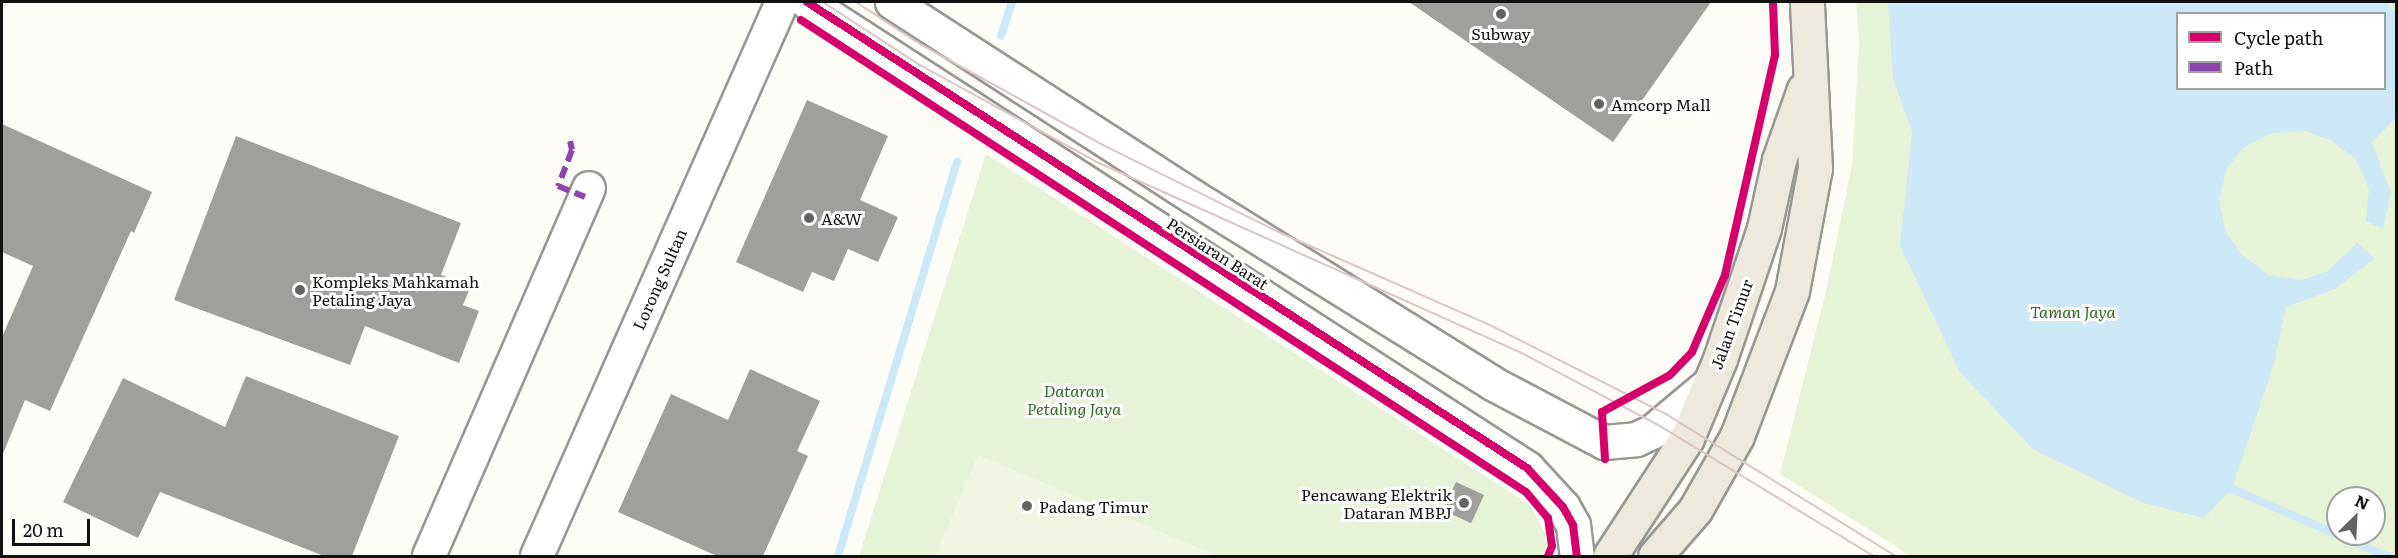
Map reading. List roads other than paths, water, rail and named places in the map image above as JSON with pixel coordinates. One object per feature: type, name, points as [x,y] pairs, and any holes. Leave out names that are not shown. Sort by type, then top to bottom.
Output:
[{"type":"main road","name":"Jalan Timur","points":[[1655,556],[1695,510],[1737,436],[1792,291],[1815,168],[1807,2]]},
{"type":"main road","name":"Jalan Timur","points":[[1610,556],[1687,438],[1709,384],[1764,228],[1779,160],[1810,73]]},
{"type":"street","name":"Lorong Sultan","points":[[537,556],[782,2]]},
{"type":"street","name":"Persiaran Barat","points":[[807,2],[1527,468],[1563,507],[1573,525],[1577,556]]},
{"type":"street","name":"Persiaran Barat","points":[[892,2],[1192,196],[1500,388],[1604,442],[1636,439],[1653,431],[1709,384]]},
{"type":"street","points":[[429,556],[589,188]]},
{"type":"water","points":[[1888,2],[2387,2],[2396,14],[2395,119],[2372,142],[2391,193],[2383,229],[2366,221],[2369,189],[2356,159],[2330,140],[2305,131],[2272,133],[2244,147],[2226,170],[2219,201],[2225,230],[2242,255],[2269,275],[2302,280],[2328,271],[2357,243],[2375,258],[2335,289],[2286,307],[2273,367],[2232,489],[2204,518],[2143,503],[2033,449],[1959,371],[1900,245],[1912,133],[1893,78]]},
{"type":"waterway","points":[[1001,36],[1012,2]]},
{"type":"waterway","points":[[838,556],[957,162]]},
{"type":"waterway","points":[[2232,489],[2387,556]]},
{"type":"tram line","points":[[823,2],[920,65],[1097,162],[1516,350],[1660,426],[1874,556]]},
{"type":"tram line","points":[[856,2],[922,45],[1103,145],[1279,232],[1492,326],[1666,414],[1896,556]]},
{"type":"place","name":"Subway","points":[[1501,14]]},
{"type":"place","name":"Amcorp Mall","points":[[1599,104]]},
{"type":"place","name":"A&W","points":[[809,218]]},
{"type":"place","name":"Kompleks Mahkamah Petaling Jaya","points":[[300,290]]},
{"type":"place","name":"Pencawang Elektrik Dataran MBPJ","points":[[1464,503]]},
{"type":"place","name":"Padang Timur","points":[[1027,506]]},
{"type":"park label","name":"Taman Jaya","points":[[2073,311]]},
{"type":"park label","name":"Dataran Petaling Jaya","points":[[1074,399]]}]
